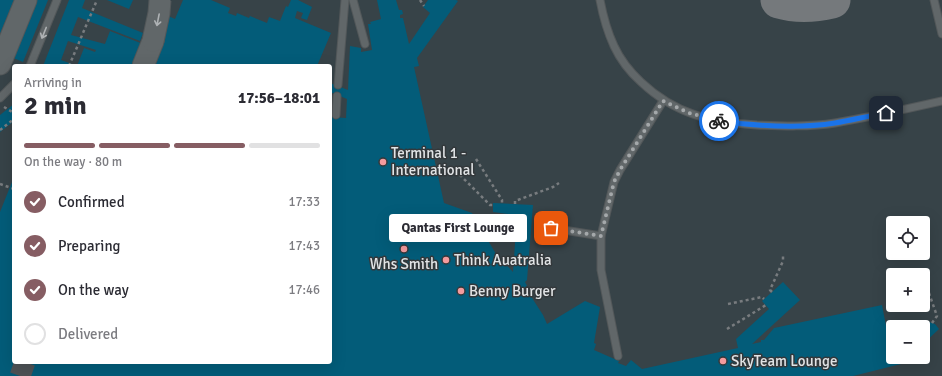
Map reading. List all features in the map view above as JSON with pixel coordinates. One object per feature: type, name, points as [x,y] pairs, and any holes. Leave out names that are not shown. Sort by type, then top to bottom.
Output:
[{"type":"street","points":[[0,64],[26,0]]},
{"type":"street","points":[[144,64],[155,33],[160,0]]},
{"type":"lane","points":[[31,64],[57,0]]},
{"type":"lane","points":[[338,85],[345,0]]},
{"type":"lane","points":[[353,0],[365,44]]},
{"type":"lane","points":[[600,0],[605,24],[614,48],[629,70],[650,91],[663,101],[689,113],[715,120],[740,124],[793,126],[834,123],[942,101]]},
{"type":"lane","points":[[934,0],[942,34]]},
{"type":"lane","points":[[0,98],[12,86]]},
{"type":"lane","points":[[336,115],[337,96]]},
{"type":"lane","points":[[618,356],[601,270],[601,236],[614,182],[663,101]]},
{"type":"lane","points":[[551,228],[601,236]]},
{"type":"path","points":[[70,64],[96,0]]},
{"type":"path","points":[[420,0],[424,6]]},
{"type":"path","points":[[0,106],[12,112]]},
{"type":"path","points":[[0,130],[12,121]]},
{"type":"path","points":[[476,159],[502,200],[502,203]]},
{"type":"path","points":[[458,169],[460,175],[490,205],[493,205]]},
{"type":"path","points":[[515,204],[515,201],[559,183]]},
{"type":"path","points":[[0,184],[12,188]]},
{"type":"path","points":[[772,292],[770,290],[783,261],[783,255]]},
{"type":"path","points":[[930,294],[938,316],[932,323]]},
{"type":"path","points":[[728,304],[762,297],[764,299]]},
{"type":"path","points":[[727,329],[766,305]]},
{"type":"shaded area","points":[[0,0],[942,0],[942,376],[0,376]]},
{"type":"building","points":[[0,0],[14,0],[0,34]]},
{"type":"building","points":[[34,0],[48,0],[23,62],[11,57]]},
{"type":"building","points":[[69,0],[85,0],[82,8],[143,33],[140,41],[78,17],[71,35],[105,44],[110,31],[153,48],[166,15],[175,19],[183,0],[211,0],[230,8],[228,13],[236,16],[237,13],[249,18],[250,16],[267,23],[269,17],[280,21],[286,6],[288,7],[291,0],[298,0],[312,7],[307,20],[301,18],[303,13],[297,11],[295,18],[331,33],[318,64],[78,64],[84,48],[95,52],[96,50],[68,41],[61,60],[72,64],[44,64]]},
{"type":"building","points":[[107,0],[133,0],[129,9]]},
{"type":"building","name":"Terminal 1 - International","points":[[377,0],[396,0],[399,10],[402,10],[403,14],[400,15],[400,18],[403,18],[409,44],[430,13],[423,7],[428,0],[458,1],[417,58],[419,66],[414,67],[444,203],[472,213],[496,254],[513,272],[517,215],[493,212],[493,203],[533,205],[527,280],[525,282],[527,286],[525,287],[547,324],[585,301],[600,307],[594,350],[619,361],[618,363],[626,366],[631,360],[642,369],[738,348],[736,339],[769,309],[762,301],[783,282],[800,300],[752,344],[764,340],[774,328],[882,305],[886,326],[886,364],[901,364],[853,376],[0,376],[0,212],[12,182],[12,364],[332,364],[332,117],[346,118],[347,99],[332,93],[332,84],[348,90],[350,46],[361,48],[361,52],[372,50],[368,24],[371,24],[370,22],[381,19]]},
{"type":"building","points":[[12,106],[12,123],[0,132],[0,115]]},
{"type":"building","points":[[930,322],[935,324],[939,329],[930,337]]},
{"type":"taxiway","points":[[779,0],[792,3],[832,0]]},
{"type":"tunnel","points":[[20,376],[24,364]]},
{"type":"way so far","points":[[551,228],[601,236],[614,182],[663,101],[689,113],[719,121]]},
{"type":"place","name":"Terminal 1 - International","points":[[383,162]]},
{"type":"place","name":"Qantas First Lounge","points":[[551,228]]},
{"type":"place","name":"Whs Smith","points":[[404,249]]},
{"type":"place","name":"Think Auatralia","points":[[446,260]]},
{"type":"place","name":"Benny Burger","points":[[461,291]]},
{"type":"place","name":"SkyTeam Lounge","points":[[723,361]]},
{"type":"route","points":[[719,121],[769,126],[816,125],[886,113]]}]
